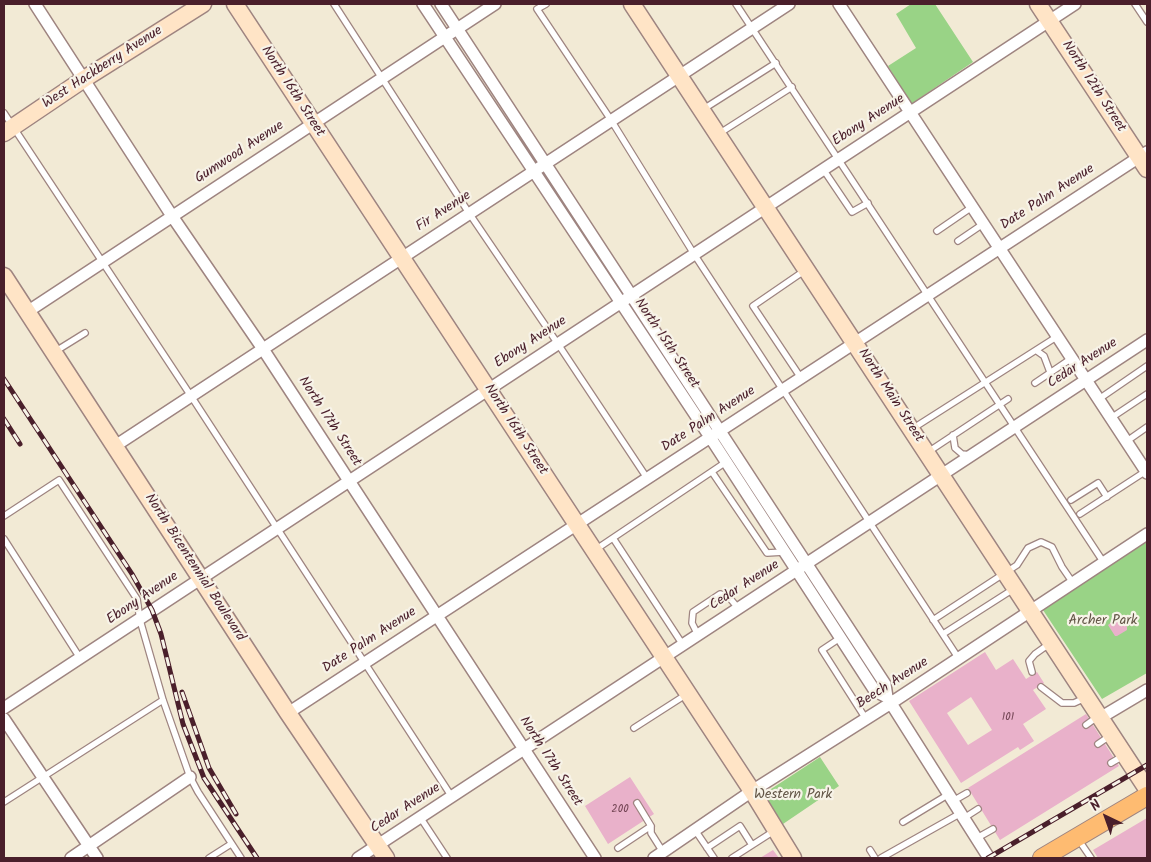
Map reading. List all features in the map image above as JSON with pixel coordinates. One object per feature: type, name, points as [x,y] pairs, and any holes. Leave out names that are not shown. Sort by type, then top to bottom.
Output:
[{"type":"main road","points":[[1042,858],[1147,796]]},
{"type":"street","name":"North 17th Street","points":[[35,4],[172,216],[263,349],[595,858]]},
{"type":"street","name":"West Hackberry Avenue","points":[[7,124],[84,79],[203,4]]},
{"type":"street","name":"North 16th Street","points":[[235,4],[752,791],[793,858]]},
{"type":"street","name":"North 15th Street","points":[[423,4],[710,437],[875,691],[889,700]]},
{"type":"street","name":"North 15th Street","points":[[441,4],[886,684],[889,700],[989,858]]},
{"type":"street","name":"Gumwood Avenue","points":[[27,312],[496,4]]},
{"type":"street","name":"North Main Street","points":[[632,4],[1087,697],[1095,720],[1112,735],[1118,759],[1147,789]]},
{"type":"street","name":"Fir Avenue","points":[[115,446],[789,4]]},
{"type":"street","points":[[839,4],[1147,472]]},
{"type":"street","name":"North 12th Street","points":[[1038,4],[1145,159]]},
{"type":"street","name":"Ebony Avenue","points":[[4,708],[1075,4]]},
{"type":"street","name":"Date Palm Avenue","points":[[288,713],[999,248],[1145,159]]},
{"type":"street","name":"North Bicentennial Boulevard","points":[[4,276],[200,579],[382,852]]},
{"type":"street","name":"Cedar Avenue","points":[[358,858],[382,852],[420,818],[1147,340]]},
{"type":"street","name":"Beech Avenue","points":[[658,855],[752,791],[866,719],[889,700],[959,659],[1147,534]]},
{"type":"street","points":[[1095,720],[1147,690]]},
{"type":"street","points":[[4,719],[97,858]]},
{"type":"street","points":[[71,858],[190,777]]},
{"type":"lane","points":[[334,4],[469,213],[647,478]]},
{"type":"lane","points":[[533,4],[611,120],[694,254],[959,659]]},
{"type":"lane","points":[[537,9],[546,4]]},
{"type":"lane","points":[[736,4],[1104,563]]},
{"type":"lane","points":[[1135,4],[1147,22]]},
{"type":"lane","points":[[702,110],[776,64]]},
{"type":"lane","points":[[718,134],[792,87]]},
{"type":"lane","points":[[7,124],[191,396],[452,797]]},
{"type":"lane","points":[[823,169],[852,212],[868,202]]},
{"type":"lane","points":[[937,231],[972,208]]},
{"type":"lane","points":[[958,241],[982,224]]},
{"type":"lane","points":[[801,378],[753,306],[806,270]]},
{"type":"lane","points":[[54,352],[85,333]]},
{"type":"lane","points":[[912,429],[1058,336]]},
{"type":"lane","points":[[1037,351],[1044,356],[1050,372]]},
{"type":"lane","points":[[1035,382],[1072,358]]},
{"type":"lane","points":[[1099,399],[1147,366]]},
{"type":"lane","points":[[1111,418],[1147,394]]},
{"type":"lane","points":[[927,453],[1008,399]]},
{"type":"lane","points":[[1127,442],[1147,427]]},
{"type":"lane","points":[[953,435],[954,445],[958,452],[972,455]]},
{"type":"lane","points":[[594,551],[726,462]]},
{"type":"lane","points":[[712,472],[767,553],[784,552]]},
{"type":"lane","points":[[1080,514],[1147,472]]},
{"type":"lane","points":[[4,516],[59,480],[137,599],[140,620],[163,700],[190,777],[240,858]]},
{"type":"lane","points":[[1071,500],[1098,483],[1107,497]]},
{"type":"lane","points":[[613,538],[683,645]]},
{"type":"lane","points":[[4,540],[80,658]]},
{"type":"lane","points":[[933,620],[1005,573],[1016,565],[1028,548],[1041,542],[1052,546],[1062,567],[1073,583]]},
{"type":"lane","points":[[943,634],[1015,588]]},
{"type":"lane","points":[[698,635],[692,623],[693,612],[720,594],[728,596],[738,608]]},
{"type":"lane","points":[[840,638],[822,650],[866,719]]},
{"type":"lane","points":[[1032,672],[1029,661],[1051,643]]},
{"type":"lane","points":[[1041,687],[1062,703],[1074,703],[1087,697]]},
{"type":"lane","points":[[634,728],[687,694]]},
{"type":"lane","points":[[4,802],[163,700]]},
{"type":"lane","points":[[1098,744],[1112,735]]},
{"type":"lane","points":[[903,822],[951,798],[967,793]]},
{"type":"lane","points":[[637,803],[651,826],[651,833],[658,855]]},
{"type":"lane","points":[[881,858],[962,815],[978,809]]},
{"type":"lane","points":[[420,818],[447,858]]},
{"type":"lane","points":[[618,848],[651,826]]},
{"type":"lane","points":[[708,848],[740,826],[752,845]]},
{"type":"lane","points":[[977,838],[993,829]]},
{"type":"lane","points":[[695,830],[714,858]]},
{"type":"lane","points":[[732,858],[776,830]]},
{"type":"lane","points":[[1077,837],[1091,858]]},
{"type":"lane","points":[[209,858],[231,844]]},
{"type":"lane","points":[[870,850],[875,858]]},
{"type":"green space","points":[[911,4],[935,4],[973,62],[911,104],[888,66],[916,48],[896,14]]},
{"type":"green space","name":"Archer Park","points":[[1147,541],[1147,673],[1102,699],[1043,610]]},
{"type":"green space","name":"Western Park","points":[[820,757],[839,786],[783,824],[766,798],[768,791]]},
{"type":"building","points":[[1118,617],[1121,618],[1127,630],[1115,636],[1108,625]]},
{"type":"building","points":[[985,652],[996,670],[1013,659],[1026,679],[1037,672],[1044,683],[1033,690],[1046,709],[1023,724],[1034,741],[1020,750],[1018,747],[961,783],[909,701]],"holes":[[[971,697],[992,730],[968,745],[947,713]]]},
{"type":"building","points":[[1086,714],[1119,766],[1000,840],[968,788]]},
{"type":"building","points":[[630,777],[654,814],[608,844],[585,806]]},
{"type":"building","points":[[1147,818],[1147,858],[1098,858],[1093,850]]},
{"type":"building","points":[[773,850],[779,858],[760,858]]},
{"type":"railway","points":[[4,379],[132,574],[152,610],[161,634],[183,724],[204,778],[257,858]]},
{"type":"railway","points":[[4,419],[20,444]]},
{"type":"railway","points":[[182,692],[209,768],[236,814]]},
{"type":"railway","points":[[988,858],[1147,765]]}]
